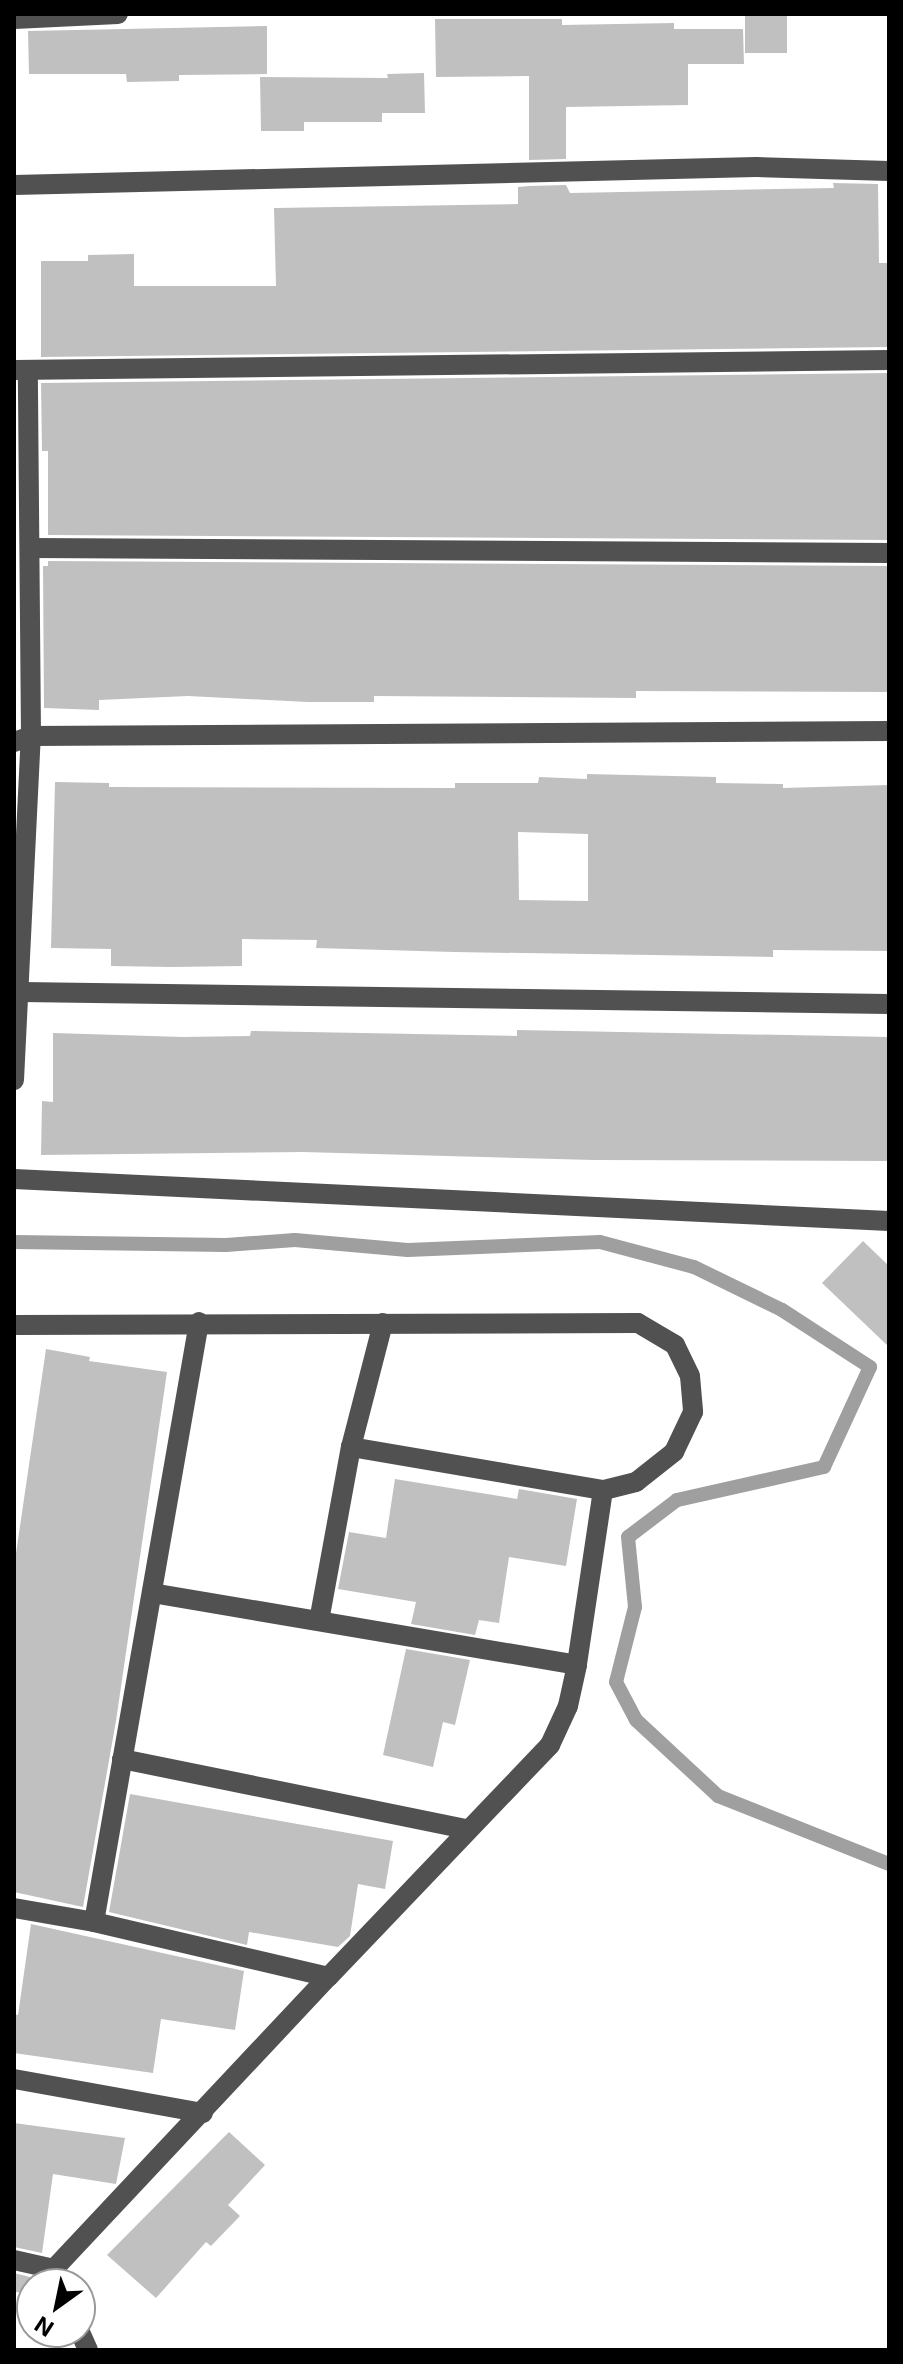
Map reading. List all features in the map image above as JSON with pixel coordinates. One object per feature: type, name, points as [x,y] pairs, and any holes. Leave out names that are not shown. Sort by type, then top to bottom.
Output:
[{"type":"street","points":[[14,19],[118,14]]},
{"type":"street","points":[[14,185],[756,167],[889,171]]},
{"type":"street","points":[[14,1080],[21,992],[23,739],[31,548],[21,370],[889,360]]},
{"type":"street","points":[[31,548],[889,553]]},
{"type":"street","points":[[23,739],[889,731]]},
{"type":"street","points":[[21,992],[889,1004]]},
{"type":"street","points":[[14,1179],[889,1221]]},
{"type":"street","points":[[94,1922],[199,1322]]},
{"type":"street","points":[[14,1325],[199,1322],[638,1323],[675,1345],[690,1376],[693,1412],[674,1452],[636,1482],[603,1490],[351,1447]]},
{"type":"street","points":[[319,1621],[351,1447],[383,1323]]},
{"type":"street","points":[[64,2268],[328,1977],[550,1745],[568,1706],[577,1665],[603,1490]]},
{"type":"street","points":[[152,1593],[577,1665]]},
{"type":"street","points":[[122,1759],[467,1829]]},
{"type":"street","points":[[14,1908],[94,1922],[328,1977]]},
{"type":"street","points":[[14,2079],[203,2113]]},
{"type":"street","points":[[14,2260],[36,2268]]},
{"type":"building","points":[[745,14],[787,14],[787,53],[745,53]]},
{"type":"building","points":[[435,19],[562,19],[562,25],[674,23],[674,29],[743,29],[744,64],[688,64],[688,105],[566,107],[566,159],[529,160],[529,76],[436,77]]},
{"type":"building","points":[[267,26],[267,74],[179,75],[179,81],[127,82],[126,74],[29,74],[28,31]]},
{"type":"building","points":[[424,73],[425,113],[382,113],[382,122],[304,122],[304,131],[261,131],[260,77],[388,78],[387,74]]},
{"type":"building","points":[[833,183],[878,184],[879,263],[889,263],[889,347],[41,357],[41,261],[88,261],[88,255],[134,254],[134,286],[276,286],[274,208],[518,204],[518,187],[529,186],[566,185],[570,193],[834,188]]},
{"type":"building","points":[[889,373],[889,540],[48,535],[48,451],[42,451],[41,383]]},
{"type":"building","points":[[48,561],[889,566],[889,692],[636,691],[636,698],[374,696],[374,702],[188,696],[99,700],[99,710],[44,708],[43,566],[48,566]]},
{"type":"building","points":[[587,774],[716,777],[716,783],[783,784],[783,788],[889,785],[889,951],[773,950],[773,957],[454,952],[316,948],[317,940],[242,939],[242,966],[171,967],[111,966],[111,949],[51,948],[55,782],[109,783],[109,787],[455,788],[455,783],[538,783],[539,777],[587,779]],"holes":[[[518,832],[588,834],[588,901],[519,900]]]},
{"type":"building","points":[[517,1030],[889,1037],[889,1161],[594,1160],[303,1152],[41,1155],[42,1101],[53,1102],[53,1033],[183,1037],[250,1036],[251,1031],[517,1036]]},
{"type":"building","points":[[863,1241],[889,1266],[889,1347],[822,1283]]},
{"type":"building","points":[[46,1349],[90,1357],[89,1361],[167,1372],[116,1721],[83,1907],[14,1892],[14,1567]]},
{"type":"building","points":[[395,1479],[517,1499],[519,1489],[577,1499],[566,1566],[509,1557],[499,1623],[479,1620],[475,1635],[411,1624],[416,1602],[338,1589],[349,1532],[386,1538]]},
{"type":"building","points":[[406,1649],[470,1660],[455,1725],[443,1722],[433,1767],[383,1755]]},
{"type":"building","points":[[130,1794],[393,1841],[385,1889],[358,1884],[350,1936],[338,1947],[249,1932],[247,1945],[109,1912]]},
{"type":"building","points":[[31,1924],[244,1971],[235,2030],[161,2019],[153,2073],[14,2053],[14,2014],[18,2015]]},
{"type":"building","points":[[14,2123],[125,2138],[116,2184],[53,2174],[42,2253],[14,2247]]},
{"type":"building","points":[[229,2132],[265,2165],[228,2205],[240,2216],[211,2246],[206,2242],[156,2298],[107,2255]]},
{"type":"waterway","points":[[14,1242],[226,1245],[295,1240],[408,1250],[600,1242],[694,1267],[782,1310],[870,1367],[824,1467],[677,1500],[628,1537],[635,1607],[616,1682],[636,1720],[718,1796],[889,1864]]}]
